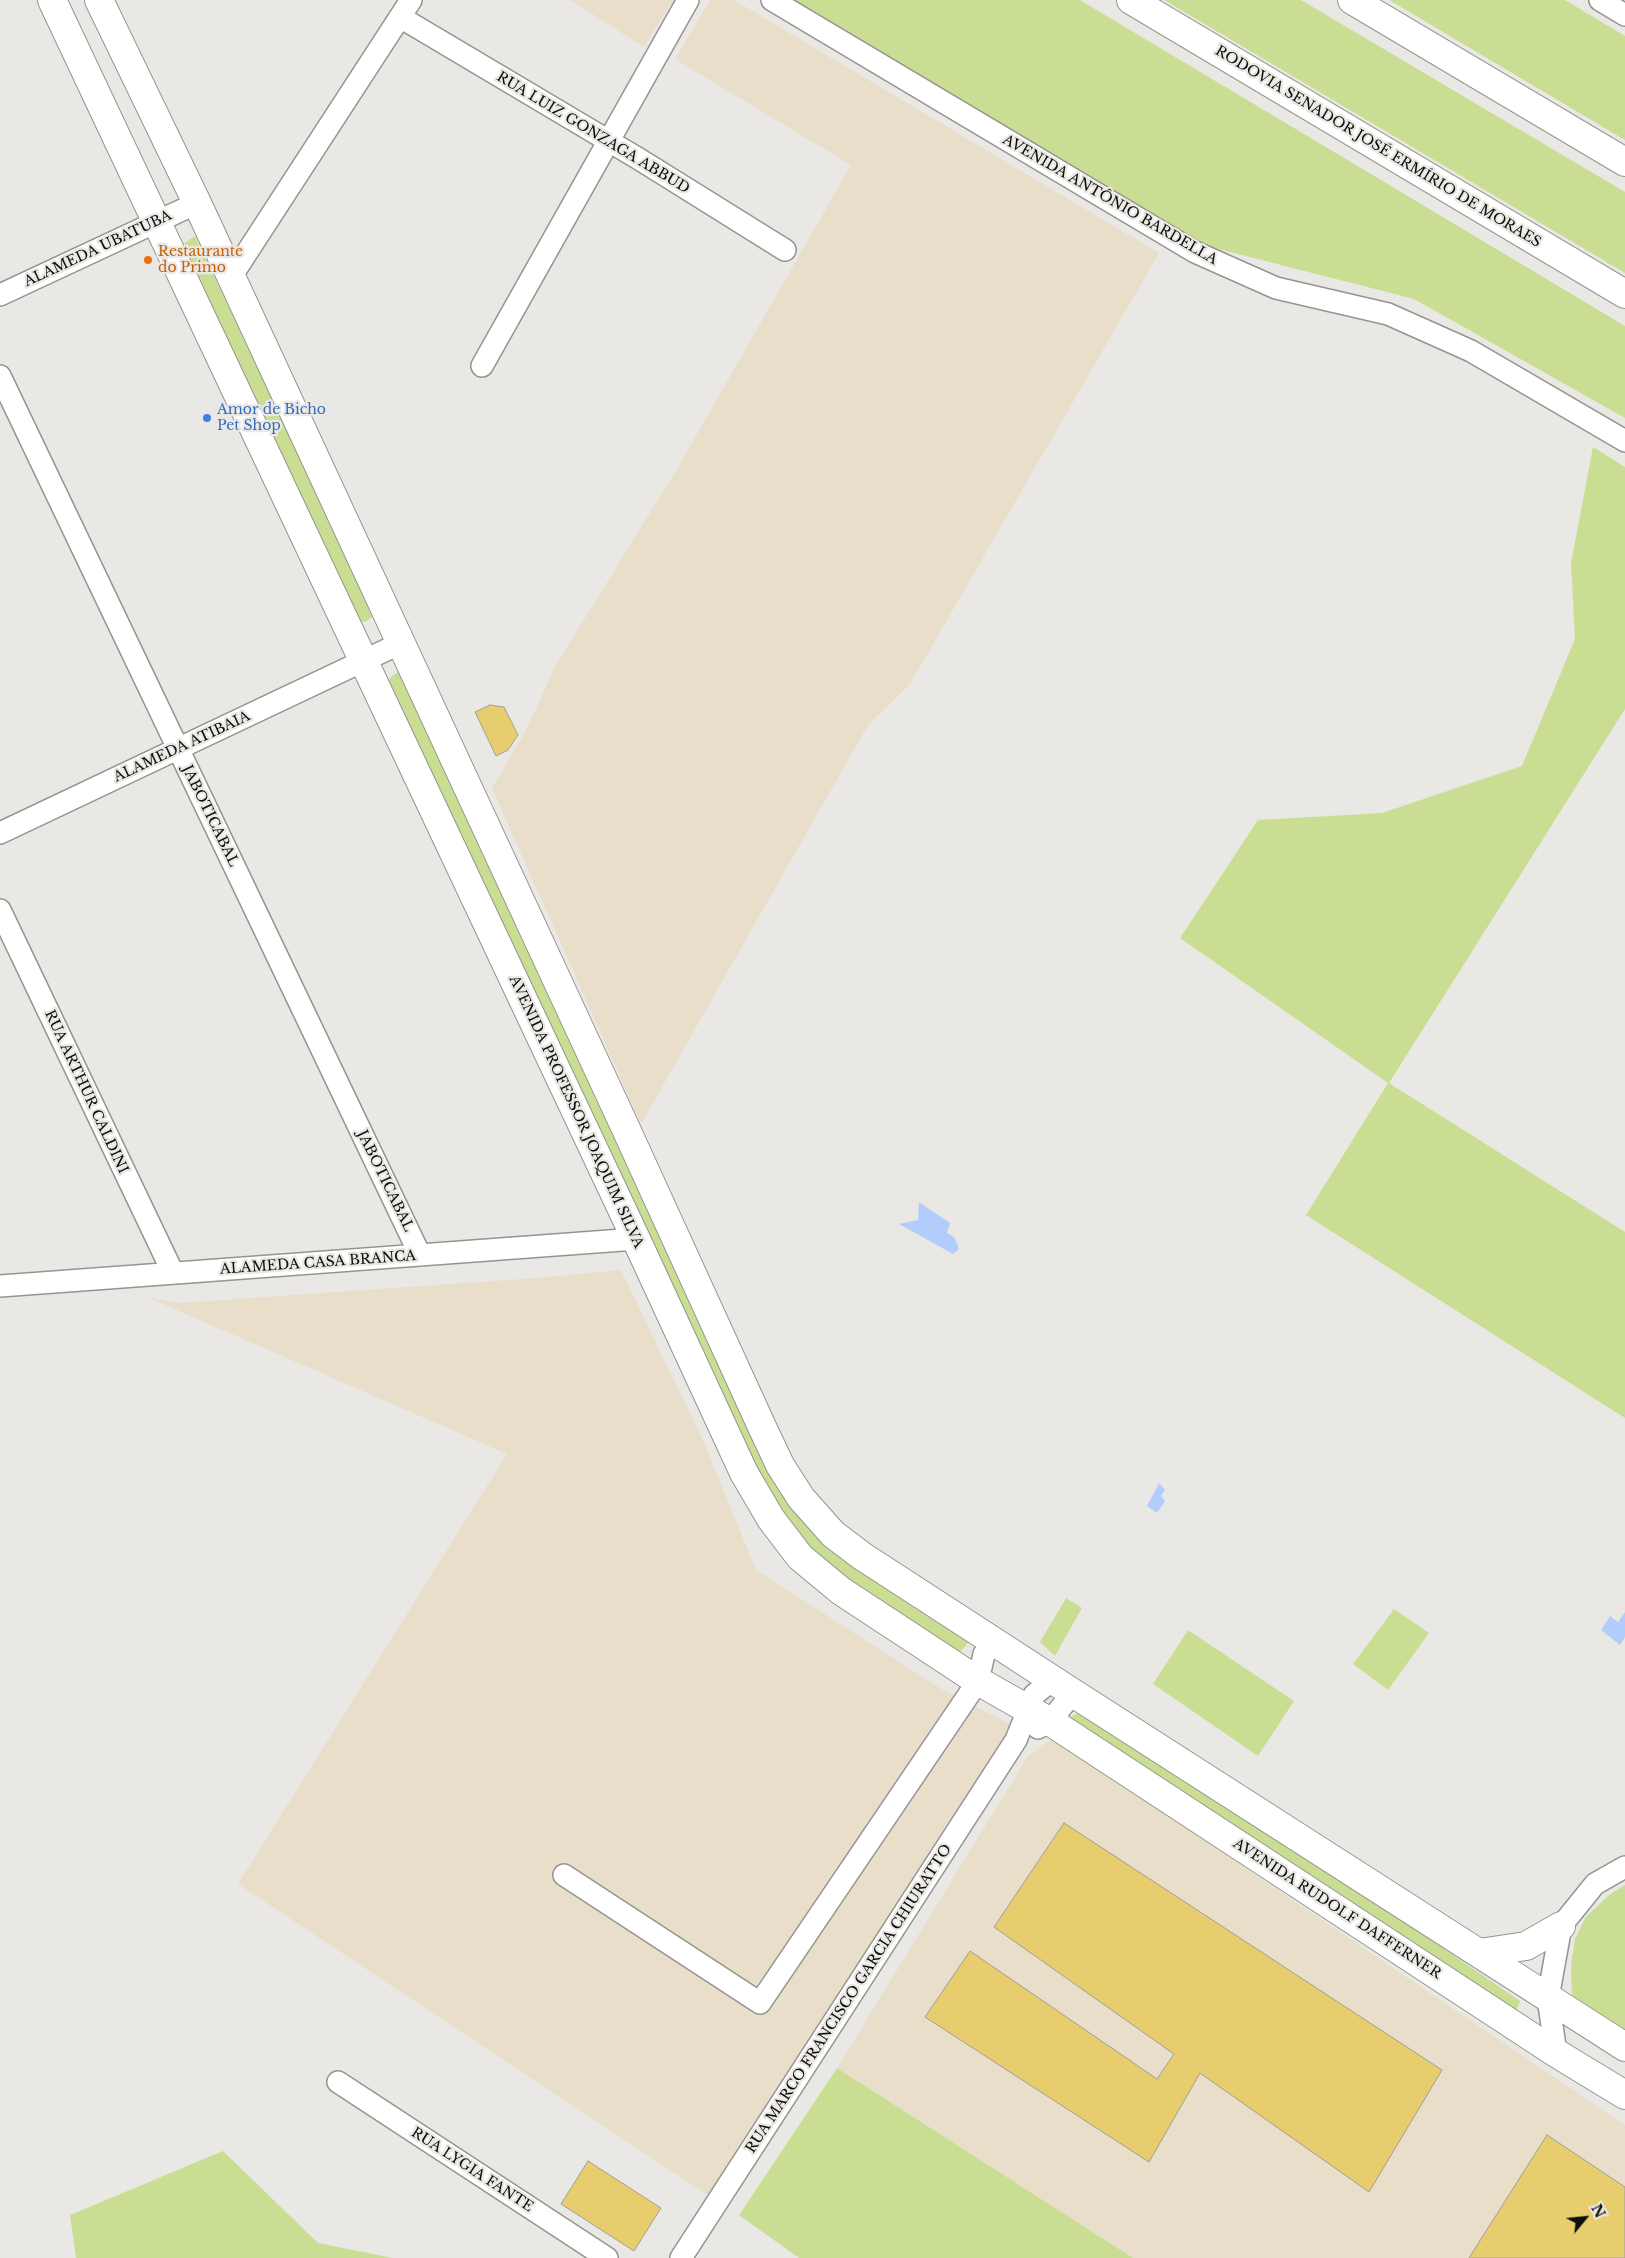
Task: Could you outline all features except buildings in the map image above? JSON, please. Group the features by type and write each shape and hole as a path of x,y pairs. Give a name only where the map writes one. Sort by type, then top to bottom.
{"main road":[{"name":"AVENIDA PROFESSOR JOAQUIM SILVA","path":"52,0 636,1239 744,1473 771,1519 800,1557"},
{"path":"99,0 197,203 780,1464 801,1498 833,1534 862,1556 1062,1687 1625,2047"},
{"name":"RODOVIA SENADOR JOSÉ ERMÍRIO DE MORAES","path":"1132,0 1625,294"},
{"path":"1352,0 1625,162"},
{"name":"AVENIDA RUDOLF DAFFERNER","path":"800,1557 841,1591 978,1681 1039,1715 1556,2053 1625,2095"},
{"path":"1479,1953 1526,1946 1561,1926"}],"street":[{"path":"482,366 688,0"},
{"name":"AVENIDA ANTÔNIO BARDELLA","path":"772,0 1195,252 1276,288 1388,314 1471,351 1625,440"},
{"path":"1600,0 1625,15"},
{"path":"231,277 406,9"},
{"name":"RUA LUIZ GONZAGA ABBUD","path":"406,9 609,141 785,250"},
{"name":"ALAMEDA UBATUBA","path":"0,294 197,203"},
{"name":"JABOTICABAL","path":"0,376 420,1255"},
{"path":"364,661 401,643"},
{"name":"ALAMEDA ATIBAIA","path":"0,833 364,661"},
{"name":"RUA ARTHUR CALDINI","path":"0,910 173,1274"},
{"name":"ALAMEDA CASA BRANCA","path":"0,1286 636,1239"},
{"path":"564,1875 760,2003 978,1681 984,1654 989,1649 1000,1646"},
{"path":"1039,1715 1062,1687"},
{"path":"1039,1715 1034,1695 1062,1687"},
{"name":"RUA MARCO FRANCISCO GARCIA CHIURATTO","path":"681,2258 1016,1740 1039,1715"},
{"path":"1556,2053 1548,1998 1561,1926 1595,1884 1625,1867"},
{"name":"RUA LYGIA FANTE","path":"338,2082 607,2258"}],"shaded area":[{"path":"570,0 673,0 644,47"},
{"path":"710,0 734,0 1159,253 910,684 868,725 641,1124 492,788 526,730 556,665 677,469 851,165 675,59"},
{"path":"621,1270 706,1447 756,1570 943,1690 1010,1724 1011,1734 709,2196 238,1884 507,1454 147,1297 179,1303 537,1278"},
{"path":"1053,1738 1625,2125 1625,2258 1133,2258 837,2068 1028,1756"}],"green space":[{"path":"795,0 1080,0 1625,326 1625,418 1414,299 1203,245"},
{"path":"1164,0 1301,0 1625,192 1625,273"},
{"path":"1389,0 1565,0 1625,36 1625,140"},
{"path":"195,236 371,608 372,617 367,621 358,623 183,244"},
{"path":"1593,447 1625,467 1625,709 1389,1083 1625,1232 1625,1418 1306,1215 1388,1083 1180,938 1258,820 1382,813 1522,766 1575,639 1571,563"},
{"path":"398,672 408,680 838,1551 969,1642 958,1654 869,1593 826,1568 789,1528 762,1484 387,684 391,677"},
{"path":"1066,1598 1082,1608 1055,1656 1040,1642"},
{"path":"1394,1609 1429,1633 1388,1690 1353,1664"},
{"path":"1188,1630 1294,1701 1258,1756 1153,1684"},
{"path":"1082,1711 1361,1892 1520,2001 1516,2011 1062,1721"},
{"path":"1625,1885 1625,2036 1572,2002 1571,1965 1575,1939 1585,1918 1609,1895"},
{"path":"837,2068 1133,2258 799,2258 739,2215"},
{"path":"223,2151 318,2243 393,2258 76,2258 70,2215"}],"water":[{"path":"919,1202 950,1223 947,1233 954,1237 959,1249 953,1254 899,1224 918,1220"},
{"path":"1159,1483 1165,1490 1161,1496 1165,1501 1157,1513 1147,1506"},
{"path":"1625,1612 1625,1637 1620,1645 1601,1630 1610,1616 1618,1622"}],"place":[{"name":"Restaurante do Primo","path":"148,260"},
{"name":"Amor de Bicho Pet Shop","path":"207,418"}]}
